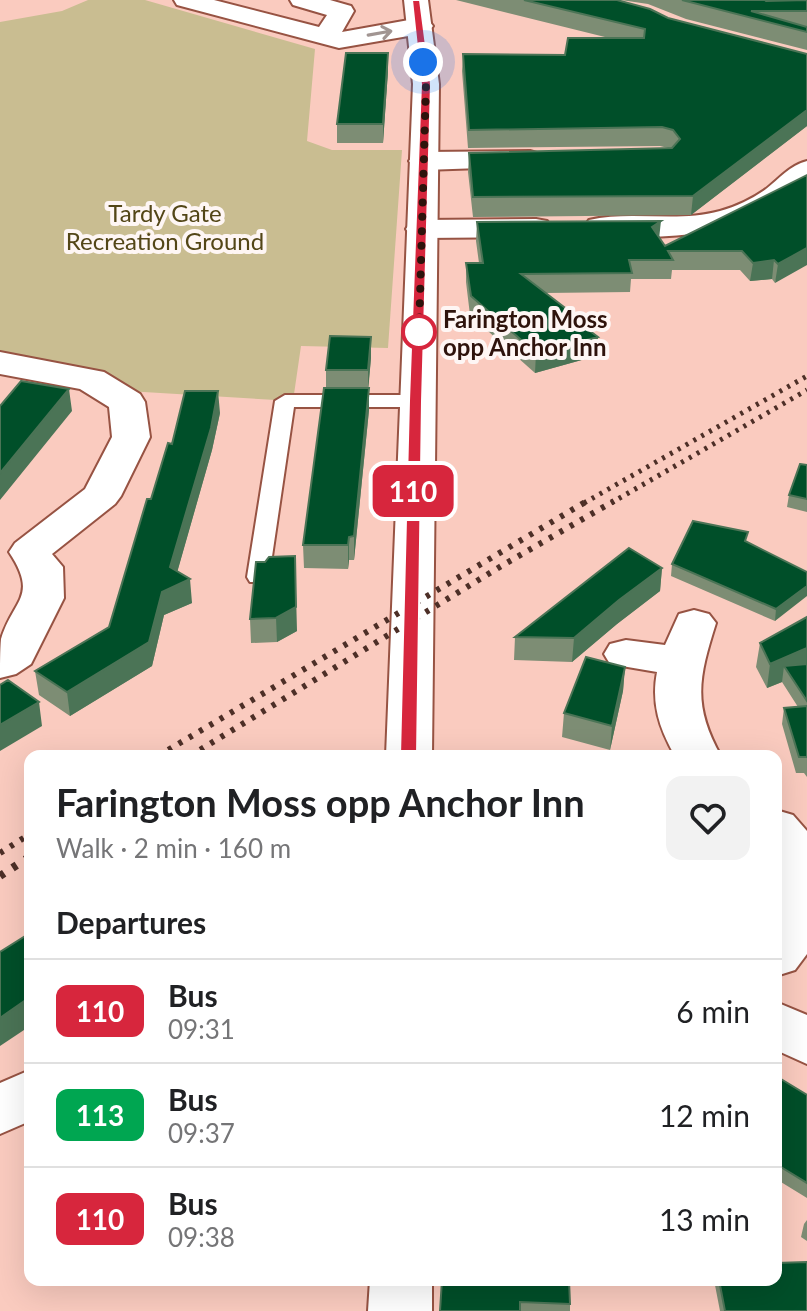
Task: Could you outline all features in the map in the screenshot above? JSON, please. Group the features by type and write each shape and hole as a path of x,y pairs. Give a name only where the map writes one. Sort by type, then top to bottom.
{"street":[{"path":"186,0 326,37 342,11 302,0"},
{"path":"339,40 418,10 426,84 415,401 409,750"},
{"path":"424,161 566,159"},
{"path":"422,229 697,227 733,218 765,203 807,170"},
{"path":"0,363 91,380 127,402 131,437 101,496 15,550 42,567 43,598 15,654 0,664"},
{"path":"626,654 688,642 676,709 684,734 694,750"},
{"path":"782,834 799,854 807,879 798,928 782,948"},
{"path":"782,1027 807,1042"},
{"path":"0,1111 24,1097"},
{"path":"400,1311 401,1286"}],"lane":[{"path":"258,577 285,401 415,401"}],"green space":[{"name":"Tardy Gate Recreation Ground","path":"88,0 145,0 315,49 307,141 332,150 402,150 388,348 301,346 293,401 127,391 0,359 0,22 62,11"}],"building":[{"path":"524,0 617,0 650,9 668,18 807,54 807,110 693,196 473,197 469,153 672,148 680,139 673,130 662,127 469,130 463,54 565,55 568,38 644,38 645,29"},
{"path":"682,0 807,0 807,11 751,11 807,27 807,32"},
{"path":"346,53 388,53 383,124 337,124"},
{"path":"807,175 807,248 778,264 774,260 753,263 742,251 668,251 673,260 629,260 632,273 521,274 590,327 586,328 598,337 536,353 471,296 466,263 483,263 477,222 661,221 652,227 665,246"},
{"path":"330,336 371,337 368,370 326,370"},
{"path":"21,381 69,389 0,473 0,406"},
{"path":"324,388 369,388 354,536 349,537 348,545 303,545"},
{"path":"185,391 218,391 211,428 170,567 190,579 162,592 149,642 67,692 35,671 109,627 147,499 151,499 168,443 172,444"},
{"path":"800,464 807,465 807,499 789,495"},
{"path":"693,521 748,532 745,541 807,572 807,586 776,609 672,564"},
{"path":"629,548 662,568 574,638 515,637"},
{"path":"295,556 296,607 276,618 250,619 256,562 265,562 269,557"},
{"path":"807,617 807,648 770,664 760,643"},
{"path":"586,657 625,667 612,726 564,713"},
{"path":"807,664 807,701 784,666"},
{"path":"8,680 39,702 0,725 0,685"},
{"path":"807,706 807,757 799,757 784,708"},
{"path":"24,937 24,1001 0,1018 0,952"},
{"path":"782,1080 807,1095 807,1183 782,1168"},
{"path":"807,1262 807,1311 725,1311 720,1286 782,1286 782,1263"},
{"path":"442,1286 569,1286 570,1304 520,1302 520,1311 440,1311"}],"railway":[{"path":"584,503 807,376"},
{"path":"611,503 807,390"},
{"path":"168,750 587,501"},
{"path":"200,750 614,501"},
{"path":"0,853 24,838"},
{"path":"0,876 24,860"}],"bus line":[{"name":"110","path":"409,750 415,401 426,84 416,0"}],"place":[{"name":"Farington Moss opp Anchor Inn","path":"419,332"}],"route":[{"path":"419,332 426,84 423,62"}]}
